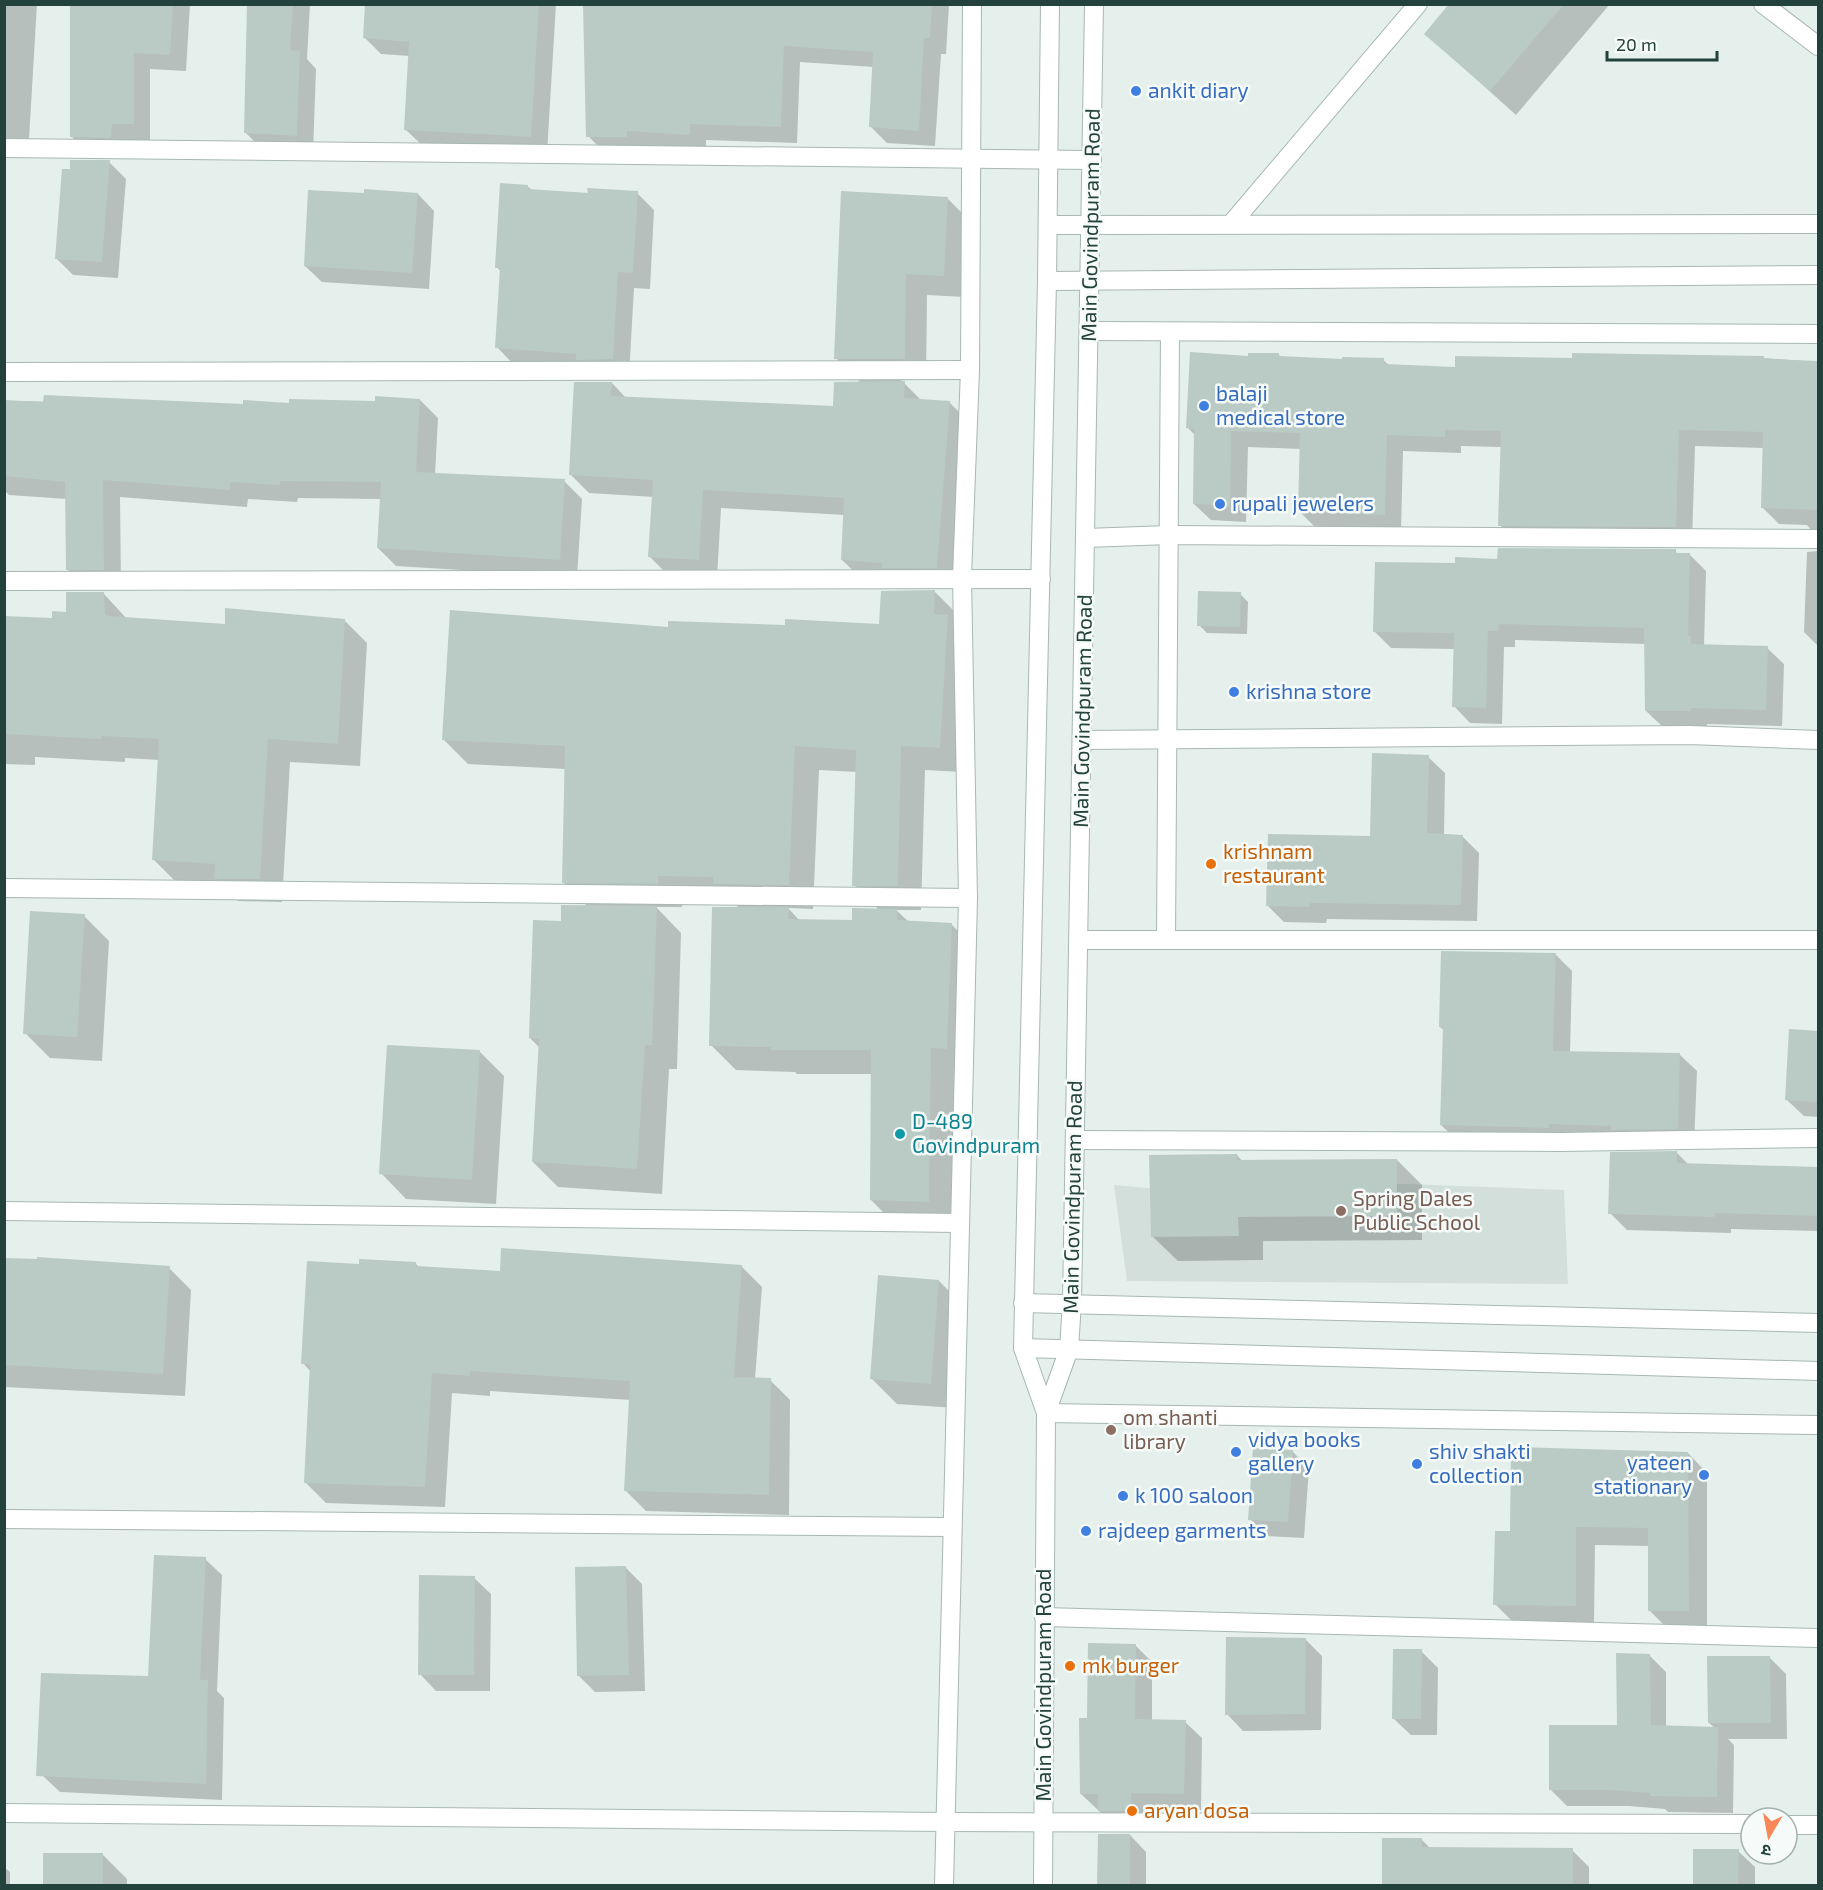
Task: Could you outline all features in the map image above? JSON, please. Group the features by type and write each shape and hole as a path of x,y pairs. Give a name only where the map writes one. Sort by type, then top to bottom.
{"street":[{"path":"945,1886 951,1527 968,898 962,577 970,370 969,157 972,4"},
{"name":"Main Govindpuram Road","path":"1046,1413 1023,1348 1023,1302 1041,579 1050,4"},
{"name":"Main Govindpuram Road","path":"1042,1886 1046,1413 1069,1349 1072,1302 1094,4"},
{"path":"1231,224 1418,4"},
{"path":"1763,4 1818,46"},
{"path":"4,148 1092,160"},
{"path":"1048,225 1818,224"},
{"path":"1047,282 1818,275"},
{"path":"1090,331 1818,334"},
{"path":"1166,940 1170,332"},
{"path":"4,372 970,370"},
{"path":"1086,538 1169,535 1818,539"},
{"path":"4,581 962,577 1041,579"},
{"path":"1082,740 1690,735 1818,740"},
{"path":"4,888 968,898"},
{"path":"1079,940 1818,940"},
{"path":"1075,1140 1562,1142 1818,1138"},
{"path":"4,1211 959,1224"},
{"path":"1023,1302 1818,1323"},
{"path":"1023,1348 1818,1371"},
{"path":"1046,1413 1818,1425"},
{"path":"4,1519 951,1527"},
{"path":"1044,1617 1818,1638"},
{"path":"4,1813 947,1822 1739,1824"},
{"path":"1799,1825 1818,1825"}],"shaded area":[{"name":"Spring Dales Public School","path":"1275,1179 1564,1190 1568,1284 1127,1281 1114,1185 1179,1191"}],"building":[{"path":"70,4 173,4 170,55 134,53 134,124 112,124 111,138 70,137"},
{"path":"247,4 293,4 290,50 300,51 297,136 244,133"},
{"path":"365,4 539,4 531,137 404,130 409,42 363,38"},
{"path":"583,4 932,4 930,38 924,38 919,131 869,127 873,52 784,46 781,127 690,124 690,135 627,131 627,137 586,137"},
{"path":"1449,4 1564,4 1490,91 1424,34"},
{"path":"70,160 110,160 102,262 55,259 62,169 70,169"},
{"path":"500,183 528,185 528,189 588,193 587,188 638,191 633,273 618,272 613,359 576,360 576,354 495,348 500,268 495,268"},
{"path":"364,189 418,193 412,273 304,266 308,190 364,193"},
{"path":"841,191 948,197 944,276 906,274 905,359 834,359"},
{"path":"1190,352 1248,356 1248,353 1279,353 1279,356 1342,359 1342,357 1384,358 1384,364 1455,367 1455,356 1572,358 1572,353 1764,356 1764,359 1818,361 1818,510 1761,508 1763,432 1679,430 1676,527 1498,526 1501,431 1445,430 1445,437 1387,435 1385,515 1298,512 1300,433 1231,431 1230,506 1193,504 1194,429 1186,428"},
{"path":"905,381 904,398 950,401 937,568 882,568 882,563 841,560 844,498 703,490 699,560 648,557 653,480 569,475 574,382 612,382 611,396 833,406 834,382"},
{"path":"44,395 243,404 243,400 289,403 289,399 375,401 375,396 420,399 416,472 565,479 560,560 377,548 381,482 280,481 280,485 230,482 230,490 103,480 104,570 66,570 65,482 4,476 4,400 43,402"},
{"path":"1498,548 1676,549 1676,553 1690,553 1688,636 1691,636 1691,644 1768,646 1766,710 1691,708 1691,711 1645,711 1644,628 1499,624 1498,631 1488,631 1486,708 1452,707 1454,633 1373,632 1375,562 1455,563 1455,557 1497,559"},
{"path":"935,590 934,614 948,615 940,748 901,746 898,886 852,886 856,750 795,746 789,885 713,884 713,877 658,876 658,884 562,883 565,746 442,740 450,610 668,627 668,621 785,625 785,619 879,624 881,591"},
{"path":"1198,591 1241,592 1240,627 1197,626"},
{"path":"66,592 104,592 105,614 109,616 225,624 225,608 345,619 338,744 268,739 260,879 214,879 215,864 152,860 159,739 102,736 102,739 4,734 4,616 52,618 52,611 66,612"},
{"path":"1372,753 1429,755 1427,833 1463,835 1461,905 1310,903 1310,907 1266,906 1268,834 1370,836"},
{"path":"561,905 657,906 652,1045 645,1045 637,1169 532,1162 539,1039 529,1038 533,920 561,921"},
{"path":"712,907 789,907 788,919 852,920 852,908 897,909 897,920 952,923 947,1049 931,1048 929,1202 870,1200 871,1050 771,1050 771,1047 709,1046"},
{"path":"30,911 85,914 77,1037 23,1034"},
{"path":"1441,951 1556,953 1553,1051 1680,1053 1678,1129 1611,1130 1611,1126 1549,1124 1549,1128 1440,1125 1443,1027 1439,1027"},
{"path":"1789,1029 1818,1031 1818,1102 1785,1100"},
{"path":"387,1045 480,1050 472,1180 379,1174"},
{"path":"1677,1151 1677,1163 1818,1167 1818,1216 1715,1213 1714,1217 1608,1214 1610,1152"},
{"path":"1237,1154 1237,1160 1397,1159 1397,1216 1238,1217 1239,1236 1151,1237 1149,1155"},
{"path":"501,1248 742,1265 734,1377 771,1378 769,1495 624,1491 630,1381 470,1371 470,1376 432,1373 425,1487 304,1483 310,1364 301,1364 307,1261 359,1264 359,1259 416,1262 416,1266 500,1271"},
{"path":"37,1257 170,1266 163,1374 4,1365 4,1258 37,1259"},
{"path":"878,1275 939,1280 931,1384 870,1379"},
{"path":"1511,1447 1688,1452 1689,1611 1648,1611 1648,1528 1576,1527 1576,1606 1493,1605 1495,1531 1510,1531"},
{"path":"1253,1448 1293,1450 1288,1522 1248,1520"},
{"path":"154,1555 206,1557 200,1680 208,1680 206,1784 36,1776 41,1673 148,1676"},
{"path":"626,1566 629,1675 577,1676 575,1567"},
{"path":"419,1575 475,1576 474,1675 418,1675"},
{"path":"1226,1637 1306,1638 1305,1714 1225,1715"},
{"path":"1088,1643 1136,1644 1135,1719 1186,1720 1184,1794 1131,1793 1131,1811 1098,1811 1098,1794 1080,1794 1079,1718 1087,1718"},
{"path":"1393,1649 1422,1649 1421,1719 1392,1719"},
{"path":"1616,1653 1650,1654 1651,1725 1718,1727 1717,1797 1650,1796 1650,1793 1611,1790 1549,1790 1549,1725 1617,1725"},
{"path":"1707,1656 1770,1656 1771,1723 1708,1723"},
{"path":"1098,1834 1130,1834 1130,1886 1097,1886"},
{"path":"1382,1838 1422,1838 1422,1847 1573,1848 1573,1886 1382,1886"},
{"path":"1693,1849 1739,1849 1738,1886 1693,1886"},
{"path":"43,1853 103,1853 103,1886 43,1886"}],"place":[{"name":"ankit diary","path":"1136,91"},
{"name":"balaji medical store","path":"1204,406"},
{"name":"rupali jewelers","path":"1220,504"},
{"name":"krishna store","path":"1234,692"},
{"name":"krishnam restaurant","path":"1211,864"},
{"name":"D-489 Govindpuram","path":"900,1134"},
{"name":"Spring Dales Public School","path":"1341,1211"},
{"name":"om shanti library","path":"1111,1430"},
{"name":"vidya books gallery","path":"1236,1452"},
{"name":"shiv shakti collection","path":"1417,1464"},
{"name":"yateen stationary","path":"1704,1475"},
{"name":"k 100 saloon","path":"1123,1496"},
{"name":"rajdeep garments","path":"1086,1531"},
{"name":"mk burger","path":"1070,1666"},
{"name":"aryan dosa","path":"1132,1811"}]}
